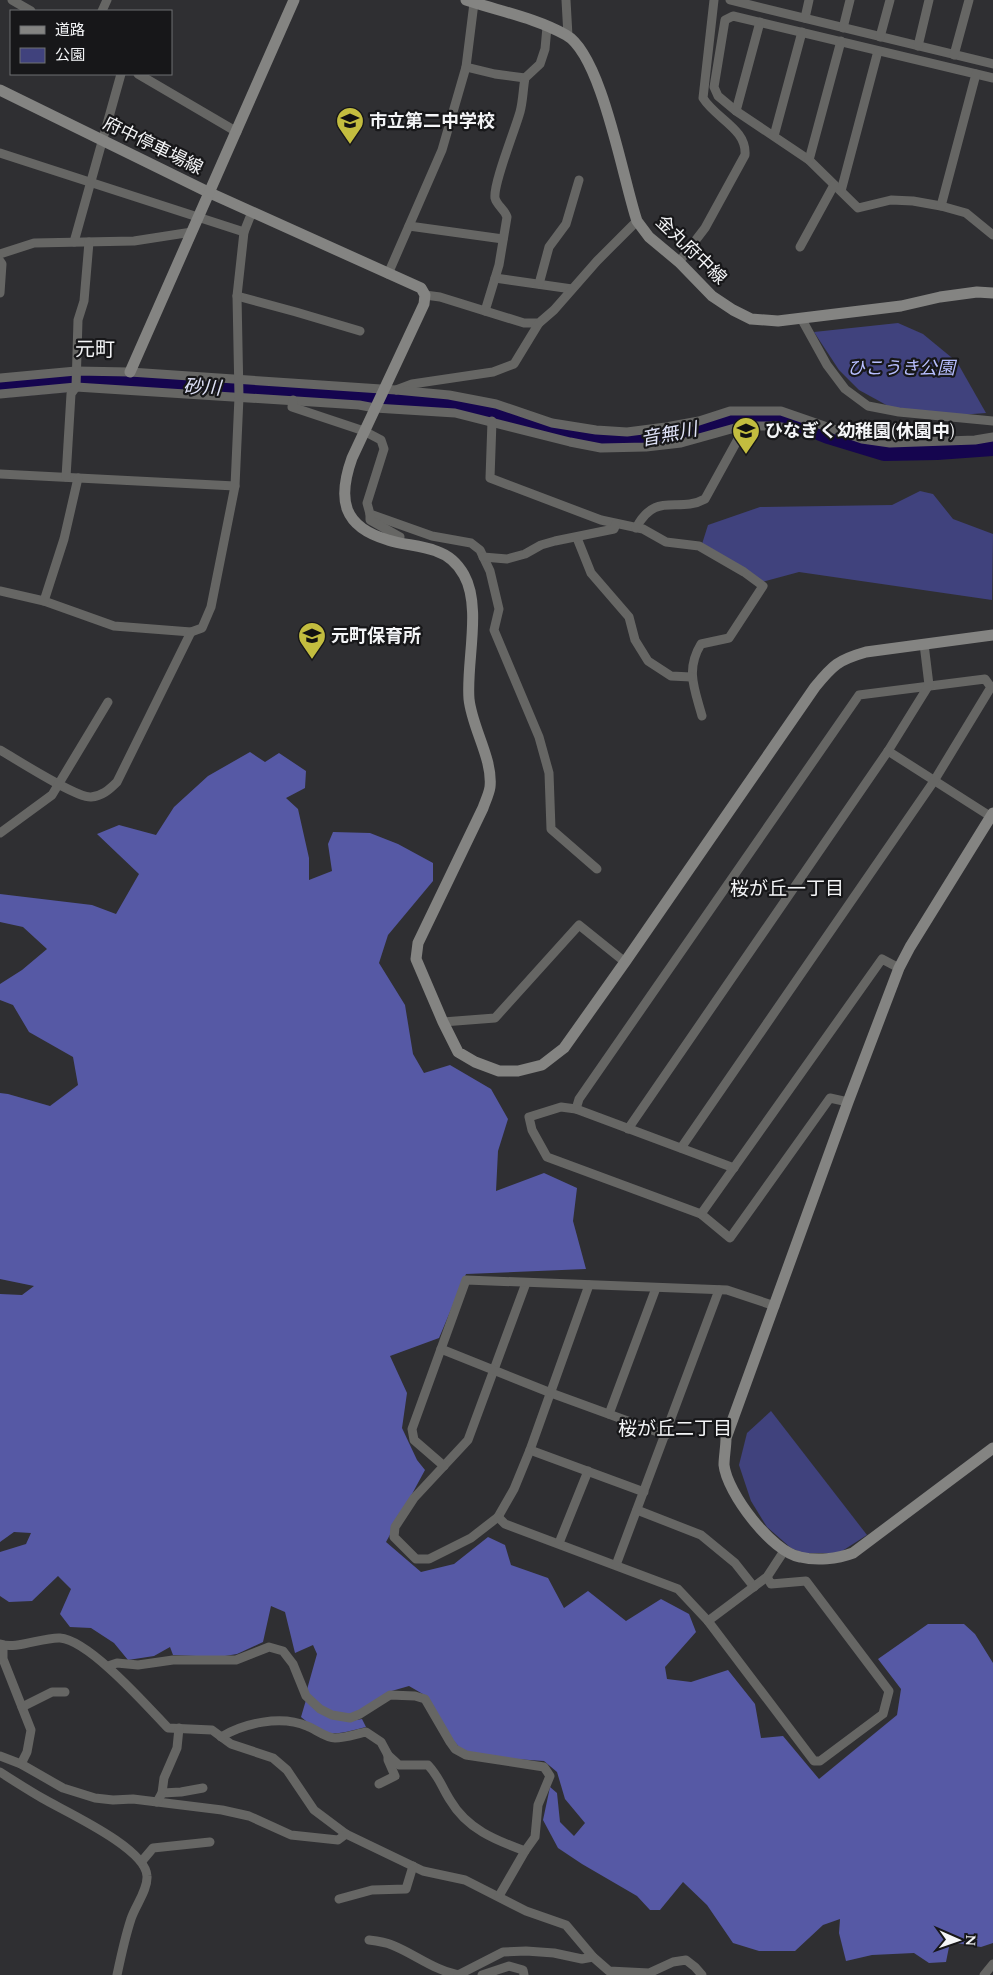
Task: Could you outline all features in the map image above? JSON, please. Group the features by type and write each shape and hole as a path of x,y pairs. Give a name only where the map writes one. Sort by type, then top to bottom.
{"street":[{"path":"12,0 22,3"},
{"name":"府中停車場線","path":"0,90 210,193 294,0"},
{"path":"566,0 568,36"},
{"path":"679,262 705,228 746,155 746,145 741,136 708,107 703,98 714,0"},
{"path":"730,0 764,4 843,28 993,63"},
{"path":"805,18 809,0"},
{"path":"843,28 850,0"},
{"path":"880,36 890,0"},
{"path":"918,46 929,0"},
{"path":"954,55 969,0"},
{"path":"388,274 442,150 466,67 470,1"},
{"name":"金丸府中線","path":"470,1 568,36 586,57 600,88 637,221 649,237 679,262 712,296 733,310 751,319 778,321 901,306 940,297 977,292 993,293"},
{"path":"993,78 733,16 725,20 714,87 718,96 736,111 810,160 858,208 891,200 913,201 941,206 966,213 993,235"},
{"path":"736,111 760,22"},
{"path":"485,311 495,278 507,217 505,210 497,203 495,196 498,182 521,110 525,78 540,64 545,50 547,27"},
{"path":"774,136 802,32"},
{"path":"810,160 841,42"},
{"path":"800,247 838,188 878,50"},
{"path":"466,67 495,74 525,78"},
{"path":"706,71 716,72"},
{"path":"941,206 976,74"},
{"path":"74,242 92,183 120,75"},
{"path":"140,75 237,132"},
{"path":"0,153 244,232"},
{"path":"539,284 549,246 566,224 579,180"},
{"path":"130,372 210,193 421,288 425,295 424,304 364,431 346,474 345,504 352,520 367,533 399,543 436,551 453,560 464,575 471,591 469,698 472,719 489,769 490,787 483,808 418,943 416,959 458,1052 475,1062 499,1071 518,1072 542,1065 564,1048 626,962 815,687 831,667 849,657 866,652 993,635"},
{"path":"0,591 44,601 114,626 191,632 202,628 211,607 235,486 239,397 237,296 244,232 252,212"},
{"path":"396,390 412,384 493,372 514,364 539,323 554,310 637,221"},
{"path":"408,226 504,239"},
{"path":"0,254 34,243 134,242 192,232"},
{"path":"66,478 71,394 76,387 78,320 84,302 89,242"},
{"path":"0,261 2,264 0,293"},
{"path":"495,278 572,289"},
{"path":"425,295 440,297 524,323 539,323"},
{"path":"237,296 360,332"},
{"path":"801,318 827,365 844,389 868,406 900,412 993,421"},
{"path":"0,378 76,371 130,372 396,390 449,395 496,404 552,423 596,430 627,432 699,421 730,411 781,411 862,439 890,443 975,440 993,437"},
{"path":"0,394 76,387 293,400 455,413 552,438 601,448 646,448 681,443 742,426 786,428"},
{"path":"293,400 292,407 364,431 382,440 384,449 367,503 370,520 400,537 399,543"},
{"path":"492,421 490,478 601,520 643,529 666,542 699,546 744,572 763,586 729,638 701,644 696,651 691,677 702,716"},
{"path":"636,528 643,514 651,509 663,505 697,503 705,499 743,430 742,426"},
{"path":"0,474 235,486"},
{"path":"44,601 64,539 78,478"},
{"path":"370,514 432,536 471,543 480,550 490,571 499,609 494,630 539,737 549,773 551,829 597,869"},
{"path":"483,557 507,559 525,554 541,545 614,529 616,524"},
{"path":"577,538 591,573 629,617 635,640 648,662 671,676 691,677"},
{"path":"0,750 60,785 88,797 105,793 117,782 191,632"},
{"path":"628,1129 888,751 929,685 924,644"},
{"path":"576,1109 585,1091 859,695 985,679 991,687 934,781 681,1148"},
{"path":"0,833 52,795 60,785 108,702"},
{"path":"888,751 992,816 910,947 899,968 848,1102 726,1438 724,1466 735,1496 773,1542 799,1558 839,1558 853,1553 993,1448"},
{"path":"443,1022 495,1018 579,925 626,962"},
{"path":"701,1214 882,959 899,968"},
{"path":"734,1168 576,1109 561,1107 529,1117 532,1130 547,1157 701,1214 730,1238 830,1098 848,1102"},
{"path":"444,1466 414,1440 412,1430 466,1280 727,1290 775,1306"},
{"path":"526,1283 468,1440 414,1498 395,1527 394,1537 416,1559 429,1559 472,1538 498,1517 514,1490 530,1450 590,1285"},
{"path":"609,1414 656,1288"},
{"path":"616,1565 719,1290"},
{"path":"441,1349 551,1393 666,1435"},
{"path":"530,1450 644,1492"},
{"path":"559,1543 588,1471"},
{"path":"637,1510 701,1534 735,1563 754,1587"},
{"path":"498,1517 505,1524 678,1589 708,1621 814,1760 820,1761 883,1714 889,1691 806,1581 771,1584 767,1577"},
{"path":"708,1621 767,1577 784,1550"},
{"path":"21,1764 27,1752 30,1730 3,1659 2,1645 49,1638 64,1638 74,1642 108,1666 168,1728 212,1730 231,1744 273,1758 287,1770 314,1810 346,1834 423,1871 465,1880 526,1911 566,1925 593,1957 610,1971 649,1973 673,1962 686,1960 696,1967 702,1975"},
{"path":"108,1666 117,1664 138,1665 173,1660 236,1660 269,1647 283,1651 293,1664 306,1696 332,1715 350,1718 360,1714 390,1695 415,1696 425,1699 455,1749 466,1756 544,1767 550,1776 538,1805 535,1837 499,1896"},
{"path":"22,1706 52,1692 64,1692"},
{"path":"221,1737 232,1730 261,1722 306,1725 334,1739 366,1732 382,1742 395,1776 379,1784"},
{"path":"157,1802 162,1793 164,1778 177,1748 179,1728"},
{"path":"388,1755 399,1765 428,1765 438,1775 450,1801 473,1826 491,1838 525,1851"},
{"path":"0,1756 21,1764 64,1788 95,1798 157,1802 222,1810 248,1816 290,1835 338,1840 346,1834"},
{"path":"0,1772 41,1798 96,1828 126,1847 142,1861 148,1876 132,1918 117,1975"},
{"path":"162,1793 203,1788"},
{"path":"142,1861 153,1848 210,1842"},
{"path":"339,1899 372,1890 406,1889 413,1866"},
{"path":"369,1940 391,1944 424,1962 452,1974 460,1975 503,1952 554,1953 582,1959 593,1957"},
{"path":"984,1975 993,1964"},
{"path":"482,1975 509,1966 523,1970 524,1975"}],"green space":[{"name":"ひこうき公園","path":"898,323 923,334 957,362 986,413 959,415 890,407 859,390 839,370 814,332"},
{"path":"920,491 933,494 953,519 993,534 992,600 799,572 762,582 702,544 708,525 760,507 892,505"},
{"path":"771,1411 867,1535 839,1553 803,1553 791,1548 767,1527 751,1501 739,1465 747,1433"}],"shaded area":[{"path":"250,752 265,762 279,753 306,771 305,788 286,798 298,809 309,858 309,880 332,871 328,844 333,832 370,833 398,844 433,863 433,881 388,935 379,963 405,1005 413,1054 424,1073 450,1065 491,1089 508,1119 498,1151 496,1191 544,1173 577,1188 573,1221 586,1269 466,1274 439,1338 390,1356 407,1393 402,1428 417,1460 425,1470 386,1542 421,1572 454,1564 488,1537 505,1545 511,1565 548,1578 564,1608 588,1591 626,1621 661,1599 689,1614 696,1632 665,1667 667,1679 691,1682 728,1670 755,1704 761,1738 783,1736 819,1779 897,1715 901,1689 878,1659 928,1624 964,1624 975,1634 993,1663 993,1943 981,1947 950,1942 946,1962 929,1963 914,1953 872,1955 846,1961 839,1933 840,1919 823,1925 795,1951 759,1951 733,1943 707,1905 683,1882 660,1910 650,1910 637,1896 558,1848 543,1820 550,1787 557,1793 560,1822 574,1836 585,1823 565,1799 557,1772 544,1761 475,1756 462,1750 450,1737 428,1697 409,1686 388,1692 359,1711 345,1716 324,1708 306,1693 317,1654 313,1645 295,1653 285,1612 271,1606 263,1642 237,1654 219,1657 173,1655 170,1647 154,1656 128,1660 114,1643 91,1628 70,1627 60,1614 71,1589 58,1576 32,1601 9,1602 0,1596 0,1552 26,1544 31,1533 14,1532 0,1542 0,1294 22,1295 34,1286 0,1279 0,1093 50,1106 78,1085 73,1057 29,1032 13,1005 0,1000 0,984 22,970 47,949 23,927 0,922 0,894 92,905 116,914 139,874 97,834 119,825 156,835 174,807 208,776"},
{"path":"306,1700 351,1721 362,1719 366,1727 338,1733 325,1732 318,1729 301,1717"}],"waterway":[{"name":"音無川","path":"0,389 87,381 233,388 404,400 457,408 598,441 638,442 685,436 718,423 750,419 798,423 828,435 884,452 993,447"}],"place":[{"name":"市立第二中学校","path":"350,145"},
{"name":"ひなぎく幼稚園(休園中)","path":"746,455"},
{"name":"元町保育所","path":"312,660"}],"district":[{"name":"元町","path":"95,350"},
{"name":"桜が丘一丁目","path":"787,889"},
{"name":"桜が丘二丁目","path":"675,1429"}],"water label":[{"name":"砂川","path":"202,388"}]}
